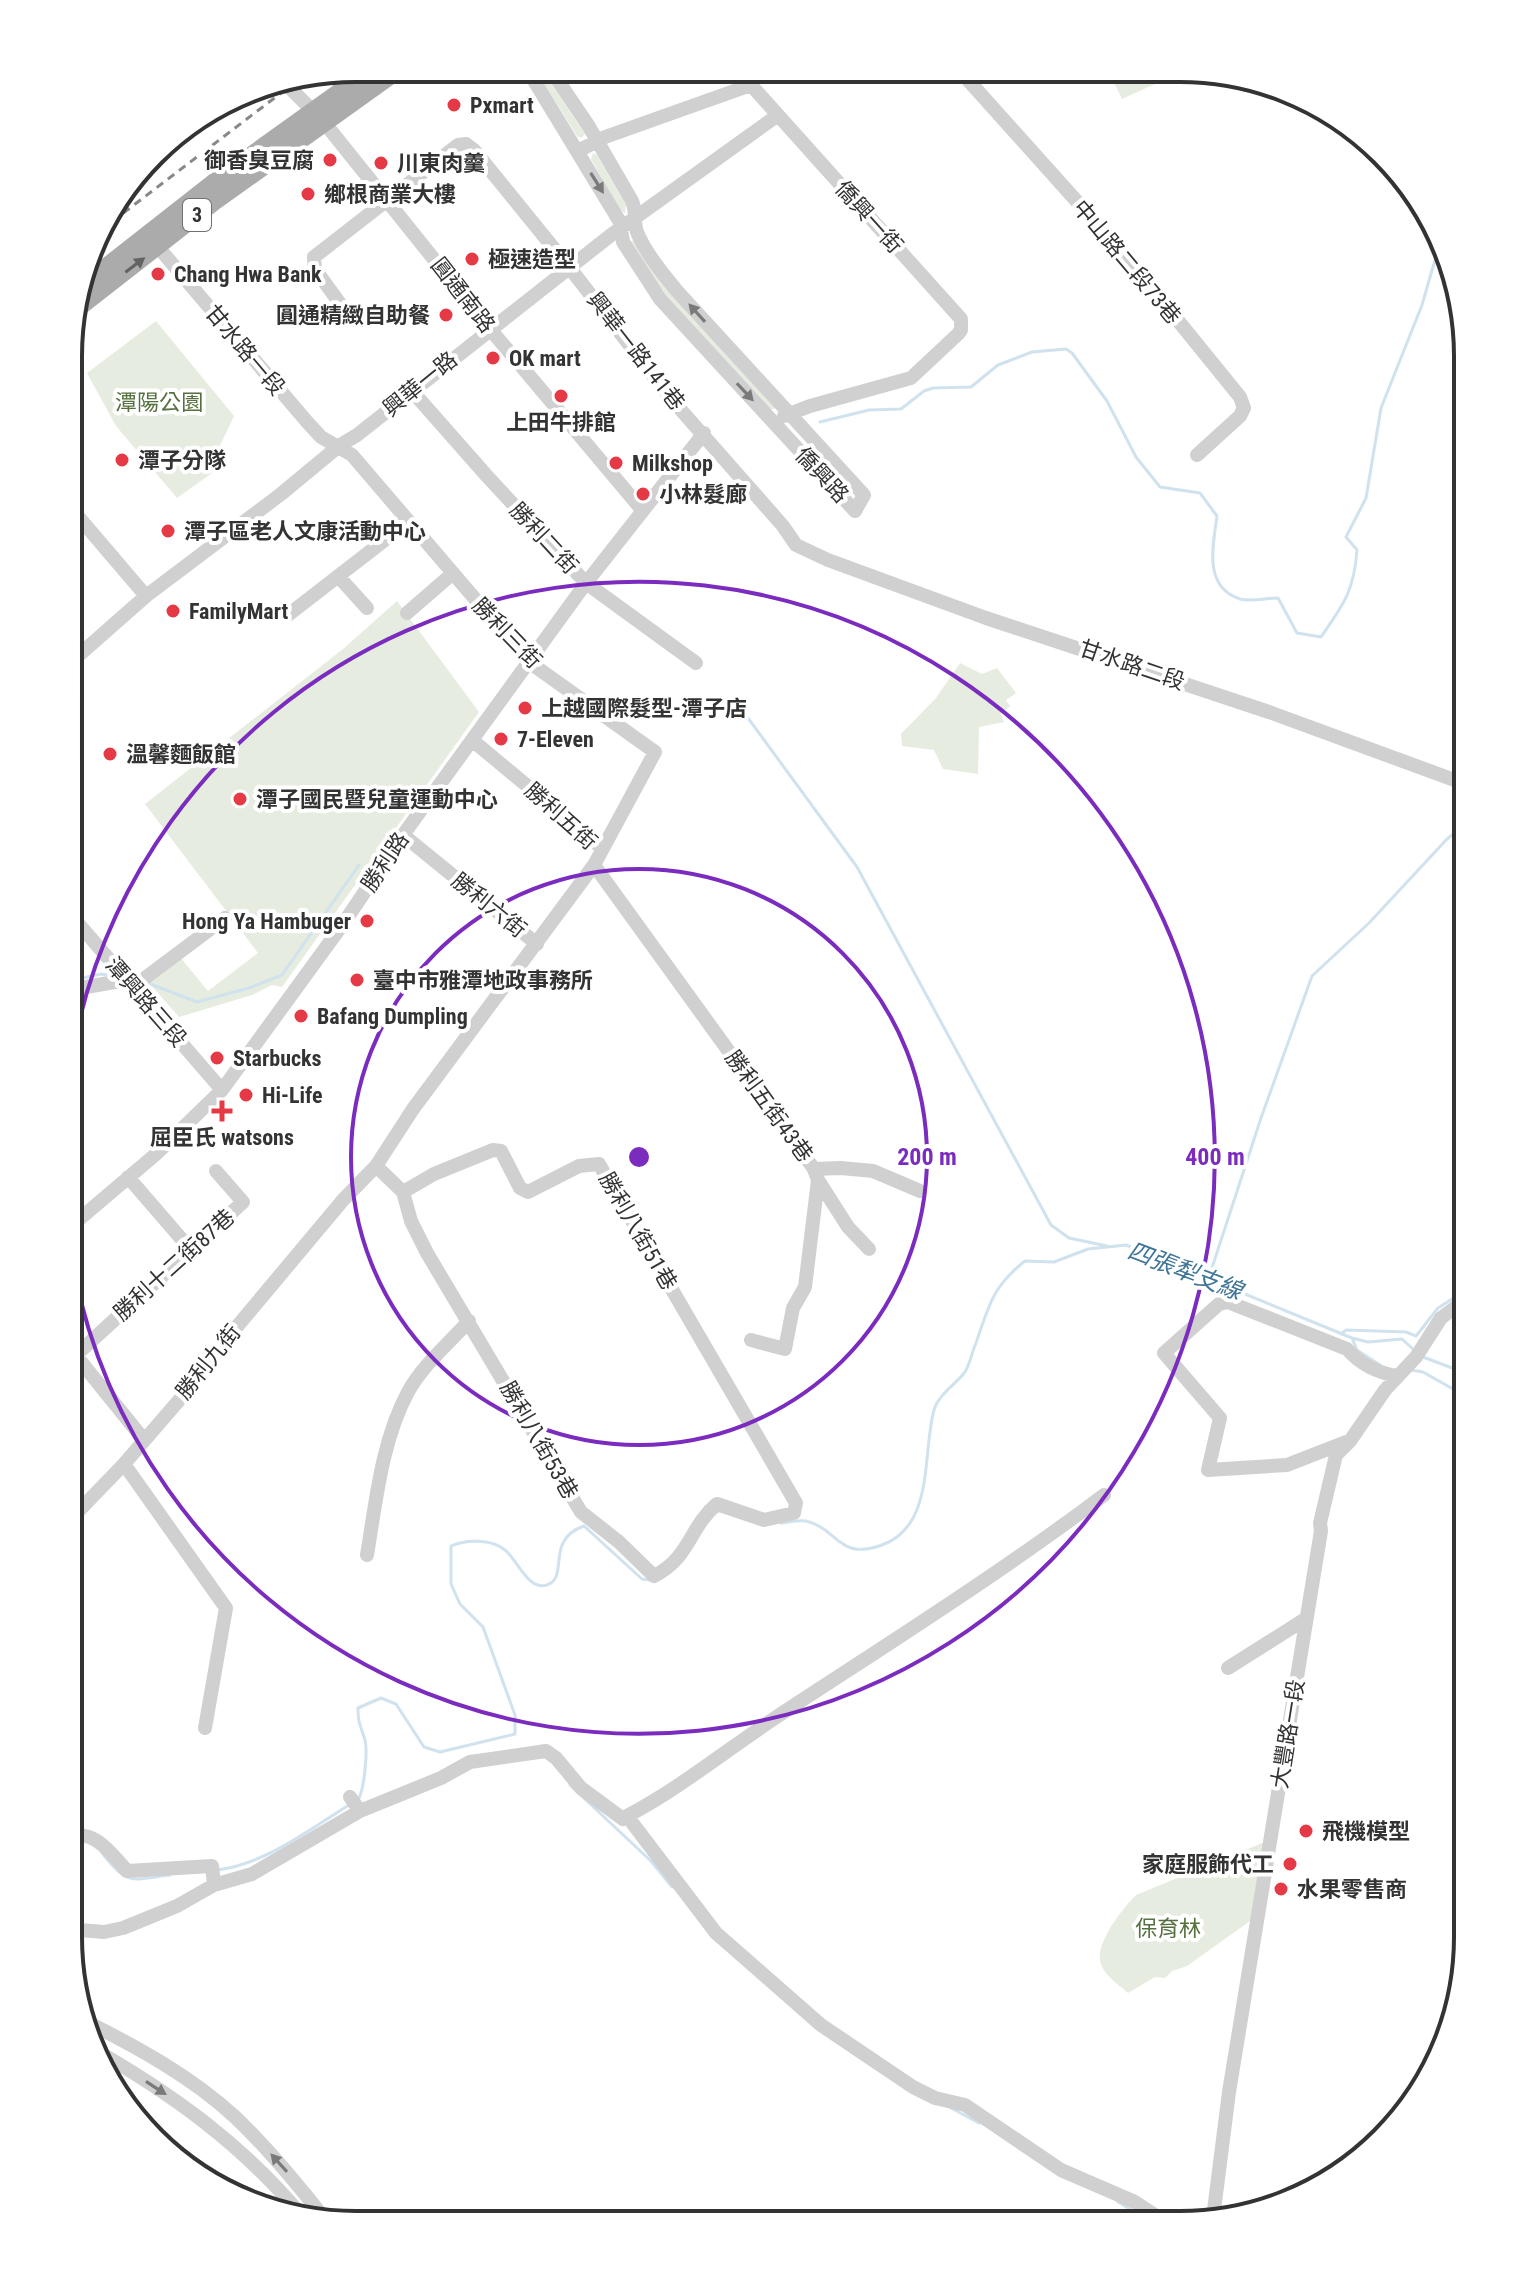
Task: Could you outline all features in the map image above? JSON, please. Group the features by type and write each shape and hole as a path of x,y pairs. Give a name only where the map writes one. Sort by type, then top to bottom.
{"main road":[{"name":"3","path":"88,301 215,201 356,83"},
{"name":"3","path":"94,278 318,116 375,83"}],"street":[{"name":"中山路二段73巷","path":"970,82 1124,254 1240,397 1244,408 1240,416 1197,455"},
{"name":"僑興路","path":"536,83 606,196 621,228 623,242 660,299 855,511 864,495 673,286 638,234 634,204 598,140 559,83"},
{"name":"僑興一街","path":"578,151 598,140 751,85 961,319 958,334 911,378 789,413 774,423"},
{"name":"圓通南路","path":"292,90 318,116 490,329 643,511"},
{"name":"興華一路","path":"82,652 146,596 269,504 569,267 778,115"},
{"name":"興華一路141巷","path":"387,199 458,145 466,144 474,150 673,401 704,433 796,545"},
{"path":"341,305 315,269 314,257 387,199"},
{"name":"甘水路一段","path":"158,247 289,402 321,437 339,446"},
{"name":"勝利二街","path":"412,391 586,583 696,663"},
{"name":"勝利路","path":"82,1217 222,1090 586,583 704,433"},
{"name":"勝利三街","path":"339,446 352,455 529,662 655,752 602,848"},
{"path":"288,615 408,522"},
{"path":"82,523 146,596"},
{"name":"甘水路二段","path":"796,545 828,560 973,613 1269,712 1454,780"},
{"path":"407,613 452,574"},
{"path":"338,576 367,608"},
{"name":"勝利五街","path":"472,740 602,848 594,865 537,944"},
{"name":"勝利六街","path":"403,835 537,944 413,1109"},
{"name":"勝利五街43巷","path":"594,865 816,1175 805,1287 793,1308 785,1349 751,1340"},
{"path":"82,988 133,979 225,918"},
{"name":"潭興路三段","path":"82,926 133,979 222,1090"},
{"name":"勝利九街","path":"82,1508 124,1464 343,1200 376,1166 413,1109"},
{"name":"勝利八街51巷","path":"403,1192 434,1174 493,1150 501,1151 520,1188 528,1192 579,1166 599,1164 796,1503"},
{"name":"勝利八街53巷","path":"376,1166 403,1192 417,1231 581,1512 619,1542 654,1576 670,1568 690,1543 704,1515 717,1504 764,1520 794,1513 796,1503"},
{"path":"869,1249 848,1227 816,1175 841,1168 873,1171 920,1191"},
{"name":"勝利十二街87巷","path":"82,1343 243,1202 216,1171"},
{"path":"128,1177 191,1250"},
{"path":"1350,1441 1287,1465 1208,1470 1220,1418 1164,1353 1219,1304 1228,1302 1347,1349 1356,1359 1380,1373 1398,1376"},
{"name":"大豐路一段","path":"1214,2209 1229,2092 1320,1523 1336,1455 1350,1441 1385,1390 1416,1357 1441,1318 1453,1309"},
{"path":"367,1555 380,1477 404,1399 409,1389 469,1321"},
{"path":"82,1363 144,1440"},
{"path":"124,1464 226,1608 205,1728"},
{"path":"82,1930 104,1932 123,1928 177,1906 214,1885 252,1874 360,1811 441,1778 470,1762 536,1750 546,1751 556,1758 581,1788 623,1819 666,1795 771,1720 871,1658 1036,1546 1104,1495"},
{"path":"1228,1668 1307,1618"},
{"path":"350,1797 360,1811"},
{"path":"627,1816 716,1933 821,2025 913,2087 935,2098 965,2105 1061,2170 1149,2211"},
{"path":"82,1835 100,1841 127,1871 212,1866 214,1885"},
{"path":"98,2028 174,2071 232,2114 316,2208"},
{"path":"112,2061 168,2095 225,2136 291,2203"}],"green space":[{"path":"1114,82 1159,82 1122,99"},
{"path":"544,83 550,83 585,134 581,138"},
{"path":"593,153 626,205 625,213 619,209 591,159"},
{"path":"634,240 774,409 770,409 666,295 630,242"},
{"name":"潭陽公園","path":"156,321 234,416 215,456 222,466 177,498 116,426 87,373"},
{"path":"397,601 479,712 282,987 272,985 252,995 179,1017 149,983 180,957 208,991 258,953 145,804 343,649"},
{"path":"960,663 982,674 997,668 1016,693 1006,700 1010,706 1001,714 1004,722 979,727 978,774 943,769 934,750 902,746 901,734 936,698"},
{"name":"保育林","path":"1272,1839 1257,1916 1187,1966 1172,1971 1165,1978 1155,1977 1128,1993 1107,1974 1101,1965 1100,1952 1118,1916 1136,1895"}],"waterway":[{"path":"820,422 869,410 901,409 924,391 971,387 998,365 1032,352 1066,349 1107,401 1136,457 1160,487 1200,493 1217,516 1213,564 1220,585 1240,599 1278,598 1297,633 1321,637 1342,606 1350,587 1357,550 1346,537 1366,498 1381,408 1422,305 1436,258"},
{"path":"748,718 857,867 1051,1225 1069,1238 1107,1246"},
{"path":"1208,1280 1312,976 1369,923 1454,834"},
{"path":"148,983 197,1002 282,975 359,865"},
{"path":"82,978 101,974 113,976"},
{"name":"四張犁支線","path":"781,1523 806,1521 826,1530 847,1547 856,1549 882,1545 899,1536 911,1522 919,1505 936,1405 967,1369 998,1289 1025,1261 1054,1262 1088,1249 1126,1245 1352,1338 1368,1342 1402,1339 1414,1350"},
{"path":"1341,1334 1346,1330 1406,1332 1416,1336 1438,1308 1453,1298"},
{"path":"1352,1338 1357,1350 1380,1365"},
{"path":"1423,1357 1453,1368"},
{"path":"1411,1370 1423,1372 1453,1389"},
{"name":"四張犁支線","path":"359,1798 366,1753 358,1708 381,1698 396,1704 424,1747 440,1752 515,1734 515,1715 483,1627 460,1604 451,1584 451,1546 471,1541 500,1546 529,1579 540,1586 547,1585 554,1581 557,1574 565,1540 584,1526 642,1579 650,1580"},
{"path":"570,1785 651,1861 672,1887"},
{"name":"四張犁支線","path":"217,1870 235,1867 269,1853 349,1805"},
{"name":"四張犁支線","path":"102,1853 124,1876 138,1879 170,1875"},
{"path":"951,2108 979,2123"},
{"path":"1118,2202 1133,2211"}],"railway":[{"path":"122,214 280,93"}],"place":[{"name":"Pxmart","path":"454,105"},
{"name":"御香臭豆腐","path":"330,160"},
{"name":"川東肉羹","path":"381,163"},
{"name":"鄉根商業大樓","path":"308,194"},
{"name":"極速造型","path":"472,259"},
{"name":"Chang Hwa Bank","path":"158,274"},
{"name":"圓通精緻自助餐","path":"446,315"},
{"name":"OK mart","path":"493,358"},
{"name":"上田牛排館","path":"561,396"},
{"name":"潭子分隊","path":"122,460"},
{"name":"Milkshop","path":"616,463"},
{"name":"小林髮廊","path":"643,494"},
{"name":"潭子區老人文康活動中心","path":"168,531"},
{"name":"FamilyMart","path":"173,611"},
{"name":"上越國際髮型-潭子店","path":"525,708"},
{"name":"7-Eleven","path":"501,739"},
{"name":"溫馨麵飯館","path":"110,754"},
{"name":"潭子國民暨兒童運動中心","path":"240,799"},
{"name":"Hong Ya Hambuger","path":"367,921"},
{"name":"臺中市雅潭地政事務所","path":"357,980"},
{"name":"Bafang Dumpling","path":"301,1016"},
{"name":"Starbucks","path":"217,1058"},
{"name":"Hi-Life","path":"246,1095"},
{"name":"屈臣氏 watsons","path":"222,1111"},
{"name":"飛機模型","path":"1306,1831"},
{"name":"家庭服飾代工","path":"1290,1864"},
{"name":"水果零售商","path":"1281,1889"}]}
